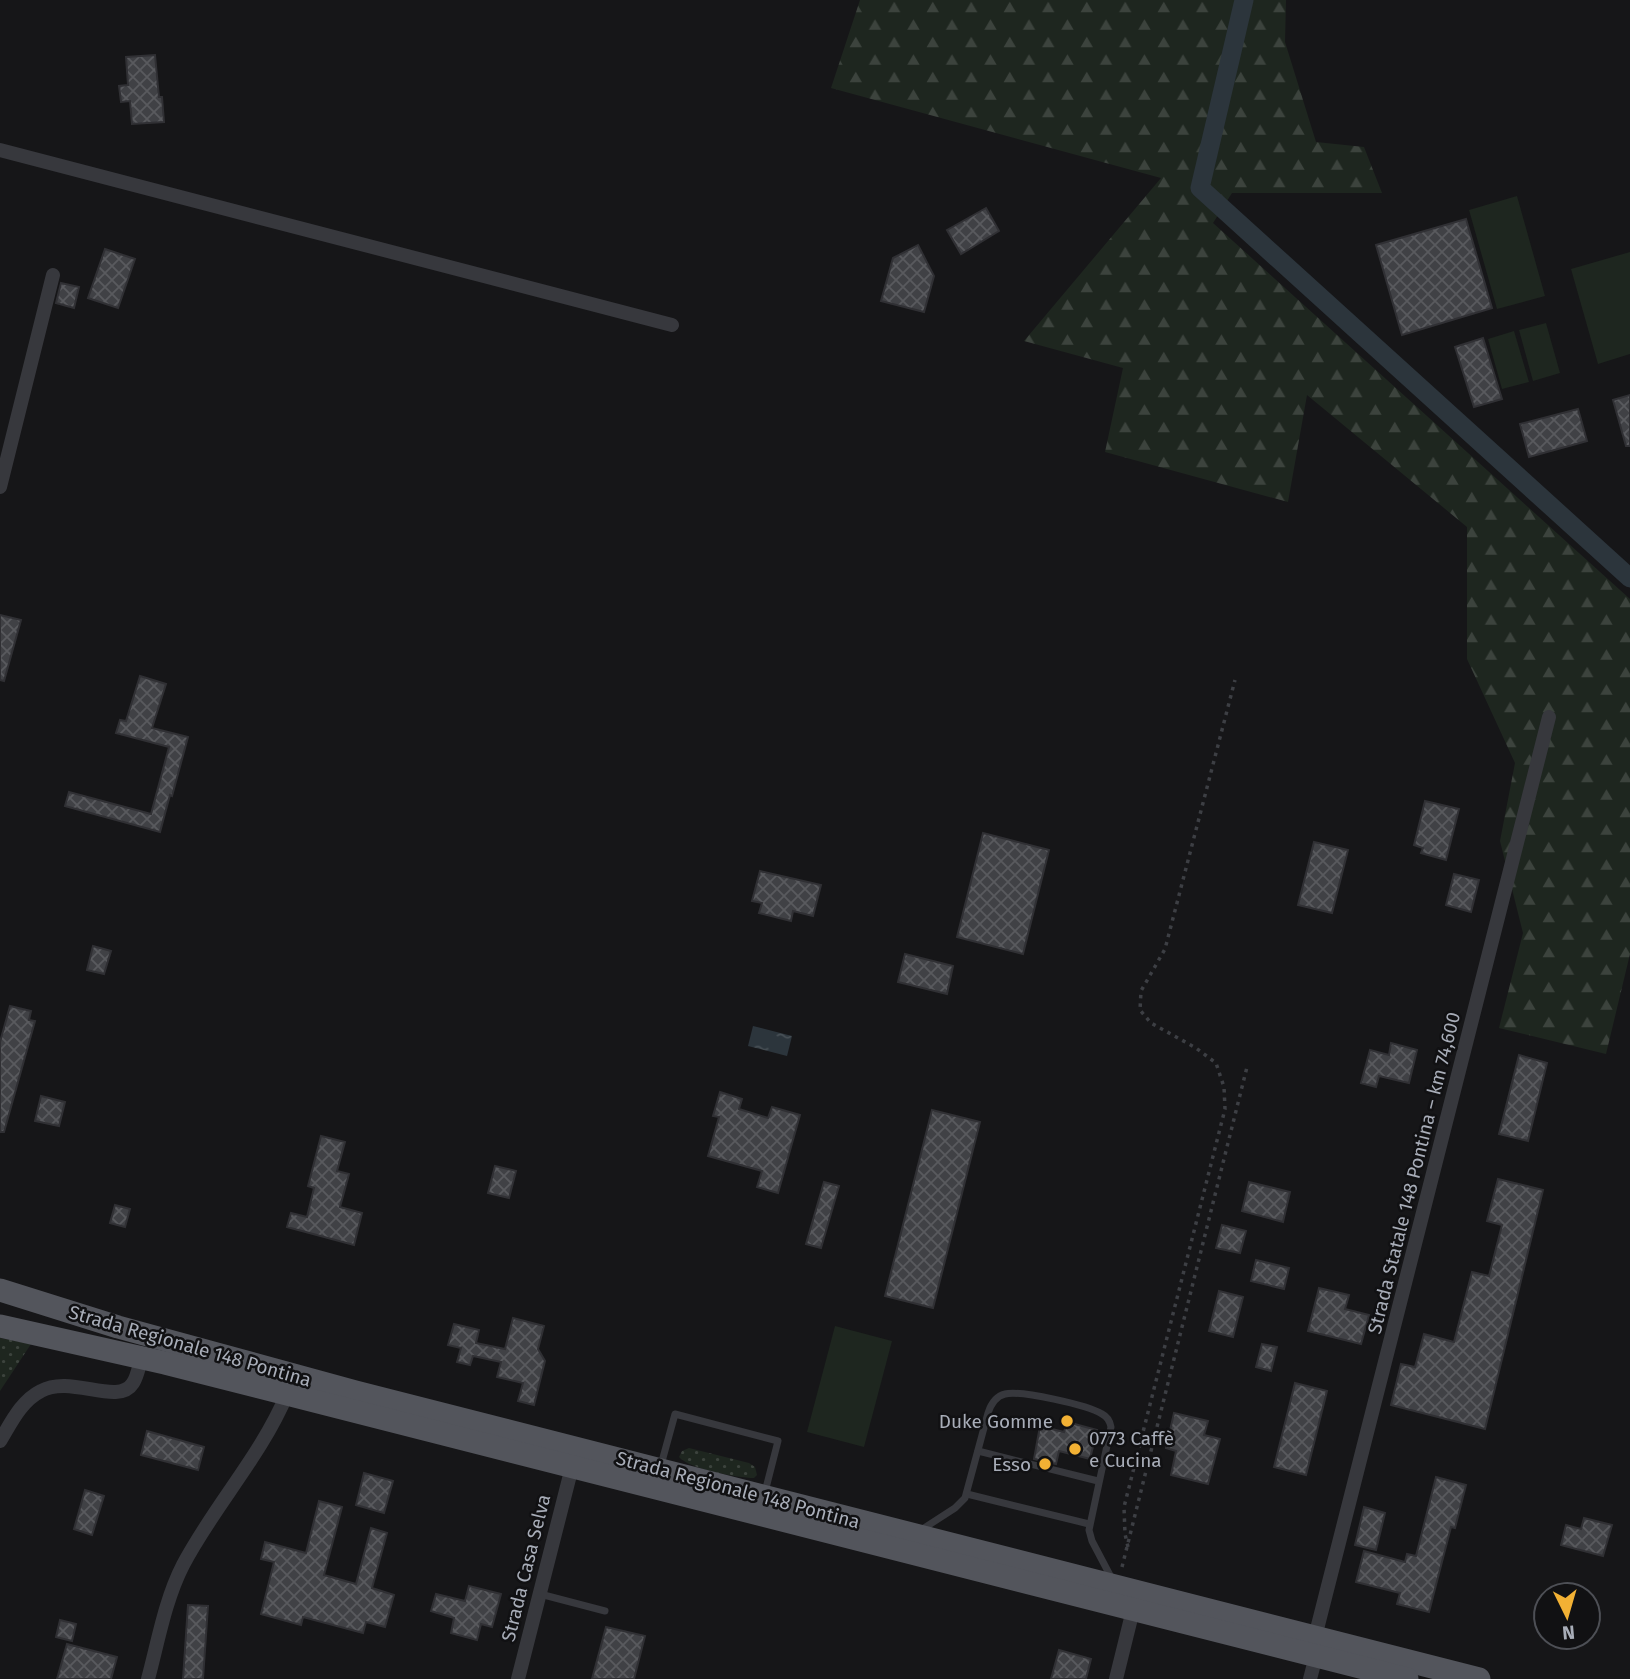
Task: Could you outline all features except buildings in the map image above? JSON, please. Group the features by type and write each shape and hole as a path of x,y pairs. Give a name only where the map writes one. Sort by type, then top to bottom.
{"main road":[{"name":"Strada Regionale 148 Pontina","path":"0,1290 257,1366 1116,1586 1316,1647 1407,1679"},
{"name":"Strada Regionale 148 Pontina","path":"0,1326 142,1357 1133,1610 1479,1679"}],"street":[{"path":"0,150 672,325"},
{"path":"0,487 53,275"},
{"name":"Strada Statale 148 Pontina – km 74,600","path":"1310,1679 1549,717"},
{"path":"0,1441 19,1410 42,1390 55,1385 70,1385 120,1392 133,1383 142,1357"},
{"path":"148,1679 179,1573 259,1449 287,1394"},
{"name":"Strada Casa Selva","path":"518,1679 572,1467"},
{"path":"1116,1679 1133,1610"}],"lane":[{"path":"912,1535 956,1508 967,1494 990,1406 1004,1394 1028,1394 1085,1407 1103,1414 1110,1421 1111,1427 1089,1524 1092,1541 1116,1586"},
{"path":"660,1469 674,1414 778,1441 764,1496"},
{"path":"978,1451 1098,1481"},
{"path":"967,1494 1089,1524"},
{"path":"539,1594 606,1611"}],"path":[{"path":"1128,1547 1124,1507 1225,1109 1224,1087 1216,1063 1196,1048 1151,1023 1140,1010 1141,991 1165,949 1235,680"},
{"path":"1116,1586 1247,1067"}],"green space":[{"path":"860,0 1286,0 1285,42 1316,142 1364,147 1382,193 1232,193 1213,223 1630,599 1630,954 1606,1054 1499,1028 1523,933 1500,841 1515,763 1467,659 1467,527 1307,395 1288,502 1105,452 1123,368 1024,341 1161,178 831,88"},
{"path":"1517,196 1545,296 1497,309 1469,210"},
{"path":"1630,252 1630,354 1598,364 1571,269"},
{"path":"1546,323 1560,373 1533,381 1519,330"},
{"path":"1514,331 1529,382 1502,389 1488,339"},
{"path":"835,1326 892,1341 864,1447 807,1432"},
{"path":"0,1338 31,1344 0,1391"},
{"path":"689,1448 749,1463 755,1467 757,1475 754,1478 737,1476 693,1465 679,1457 682,1451"}],"water":[{"path":"753,1026 792,1036 787,1056 748,1046"}],"waterway":[{"path":"1244,0 1200,188 1630,578"}],"place":[{"name":"Duke Gomme","path":"1067,1421"},
{"name":"0773 Caffè e Cucina","path":"1075,1449"},
{"name":"Esso","path":"1045,1464"}]}
